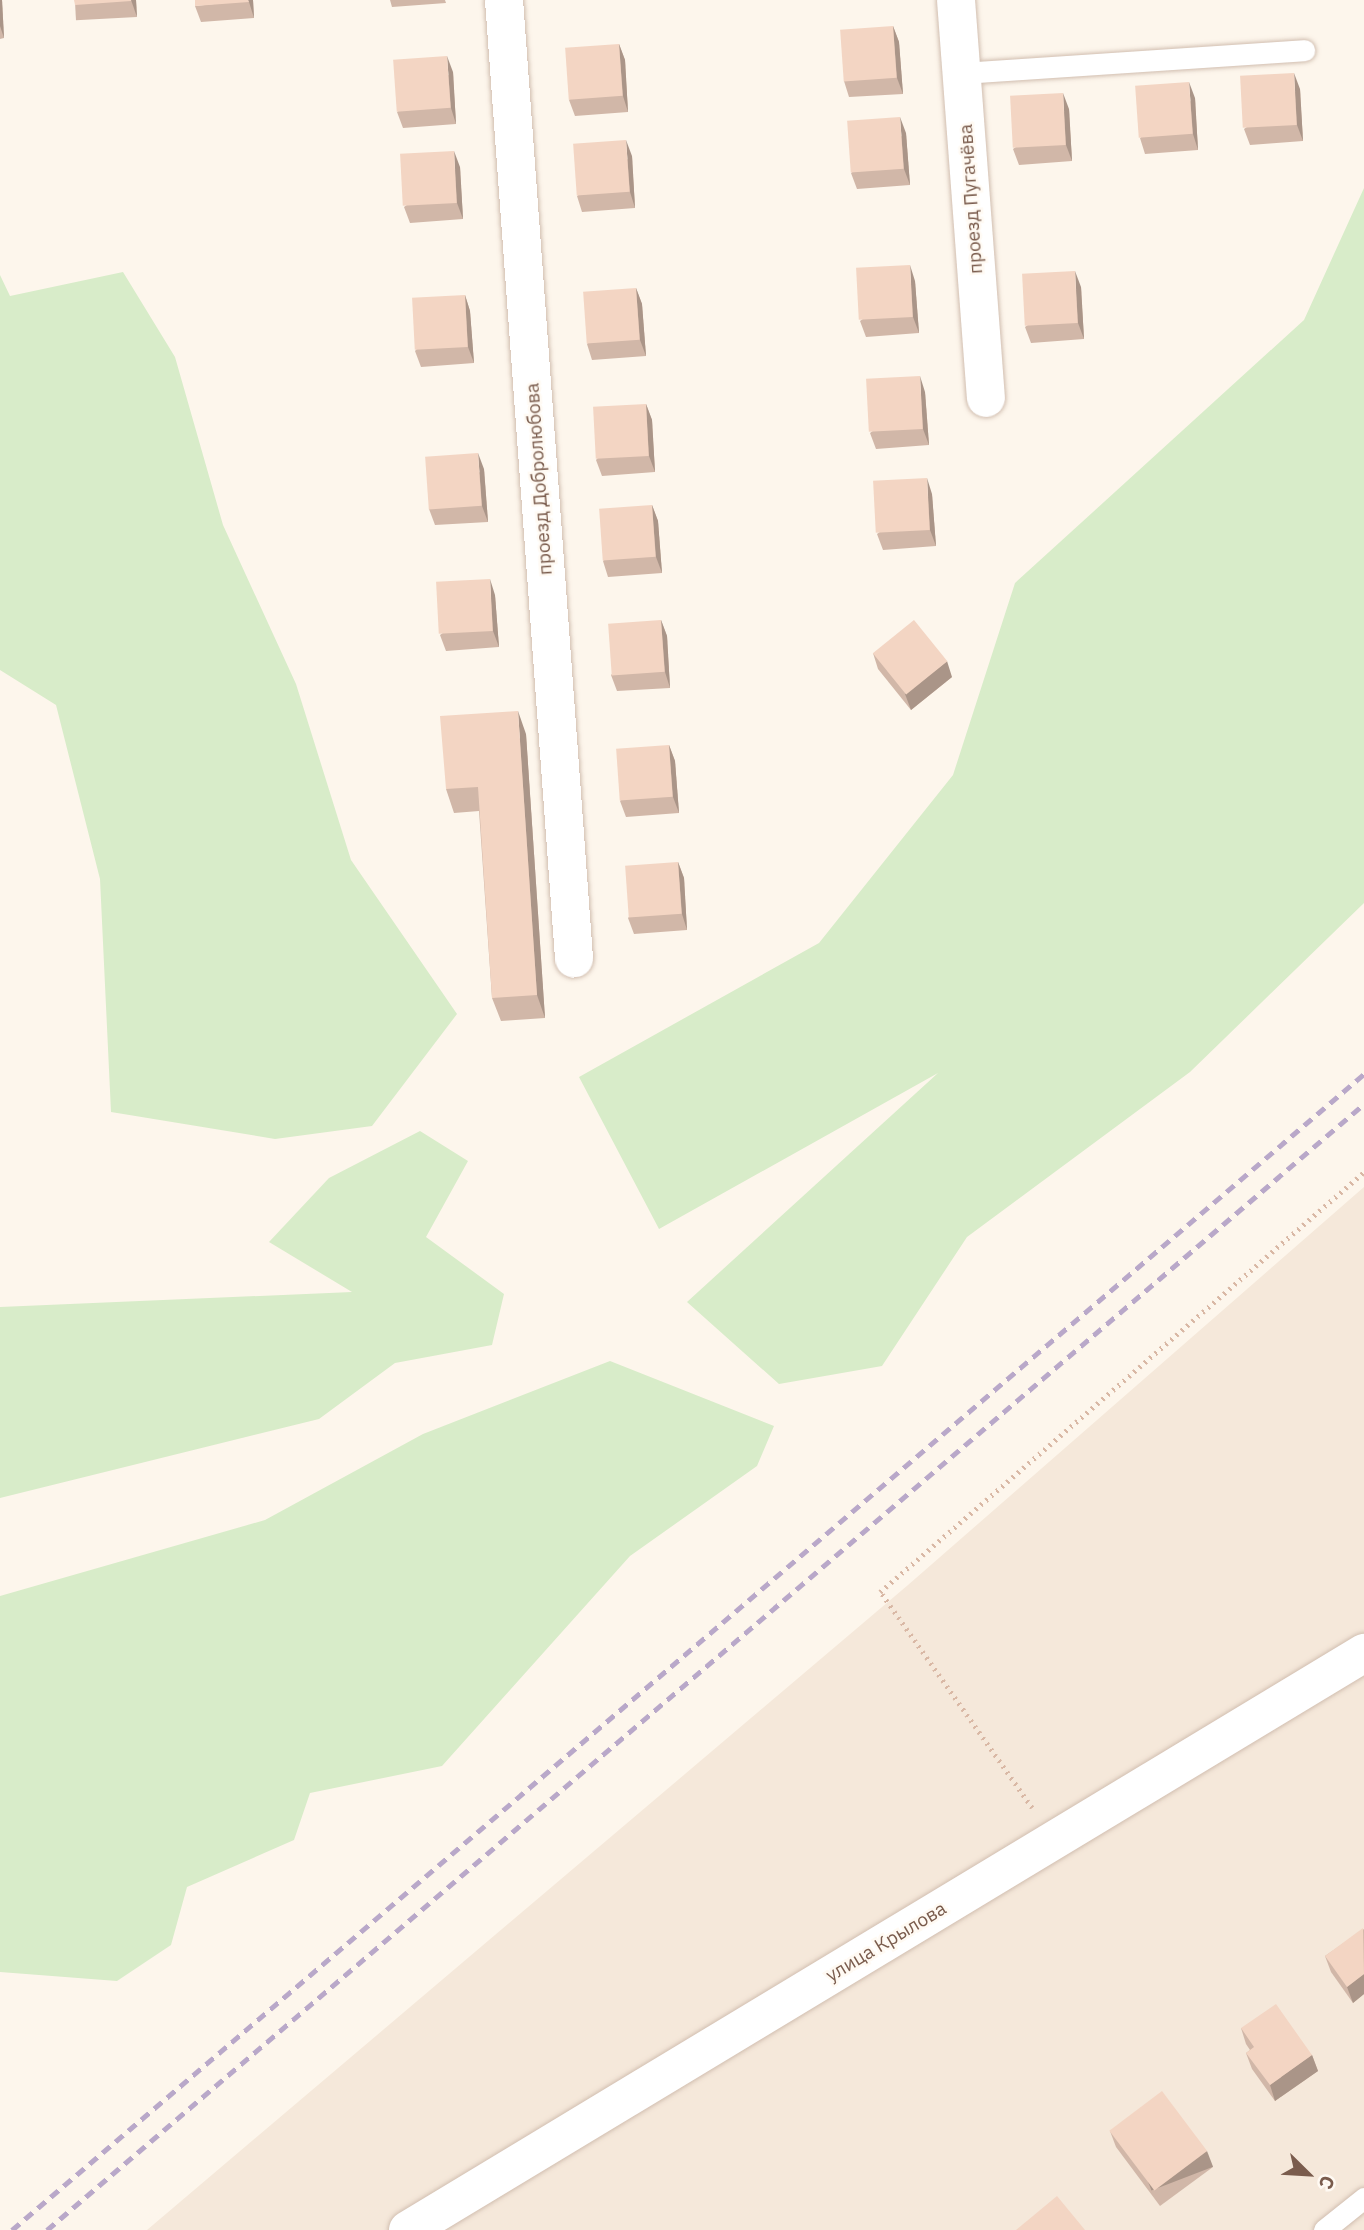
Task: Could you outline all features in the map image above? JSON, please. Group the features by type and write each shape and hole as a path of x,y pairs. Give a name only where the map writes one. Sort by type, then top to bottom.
{"street":[{"name":"проезд Добролюбова","path":"504,0 574,958"},
{"name":"проезд Пугачёва","path":"956,0 986,398"},
{"name":"улица Крылова","path":"408,2230 1364,1653"}],"lane":[{"path":"961,73 1304,50"},
{"path":"1324,2230 1364,2198"}],"path":[{"path":"1055,1840 880,1592 1364,1172"}],"shaded area":[{"path":"1364,1187 1364,2230 147,2230 908,1585"}],"green space":[{"path":"1364,188 1364,903 1190,1072 967,1237 882,1366 779,1384 687,1302 938,1073 659,1229 579,1077 819,943 953,775 1015,583 1304,320"},
{"path":"123,272 175,357 223,525 296,684 351,860 457,1014 372,1126 275,1139 111,1112 100,879 56,705 0,670 0,275 10,296"},
{"path":"420,1131 468,1161 426,1237 504,1294 492,1345 395,1363 319,1419 0,1498 0,1307 352,1292 269,1242 329,1178"},
{"path":"610,1361 774,1426 757,1466 630,1556 442,1766 310,1793 294,1840 187,1887 171,1945 117,1981 0,1972 0,1596 265,1520 423,1434"}],"building":[{"path":"74,0 131,0 131,1 75,5"},
{"path":"195,0 248,0 249,2 195,6"},
{"path":"893,26 897,78 844,82 840,30"},
{"path":"619,44 623,96 569,100 565,48"},
{"path":"447,56 451,108 397,112 393,60"},
{"path":"1294,73 1297,125 1243,128 1240,76"},
{"path":"1189,82 1193,134 1139,138 1135,86"},
{"path":"1063,93 1066,145 1013,148 1010,96"},
{"path":"900,117 904,169 851,173 847,121"},
{"path":"626,140 630,192 577,196 573,144"},
{"path":"454,151 457,203 403,206 400,154"},
{"path":"910,265 913,317 859,320 856,268"},
{"path":"1075,271 1078,323 1025,326 1022,274"},
{"path":"636,288 640,340 587,344 583,292"},
{"path":"465,295 468,347 415,350 412,298"},
{"path":"920,376 923,429 869,432 866,379"},
{"path":"646,404 649,456 596,459 593,407"},
{"path":"478,453 482,506 429,510 425,457"},
{"path":"927,478 930,530 876,533 873,481"},
{"path":"652,505 656,557 603,561 599,509"},
{"path":"490,579 493,631 439,634 436,582"},
{"path":"661,620 665,672 612,676 608,624"},
{"path":"914,620 947,661 906,695 873,653"},
{"path":"518,711 537,995 492,998 478,787 446,789 440,716"},
{"path":"669,745 673,797 620,801 616,749"},
{"path":"678,862 682,914 629,918 625,866"},
{"path":"1363,1928 1364,1974 1347,1987 1325,1956"},
{"path":"1276,2004 1312,2055 1270,2085 1246,2053 1254,2047 1241,2028"},
{"path":"1162,2091 1207,2151 1154,2191 1109,2131"},
{"path":"1057,2196 1085,2230 1016,2230"}],"railway":[{"path":"12,2230 1364,1074"},
{"path":"47,2230 1364,1104"}]}
